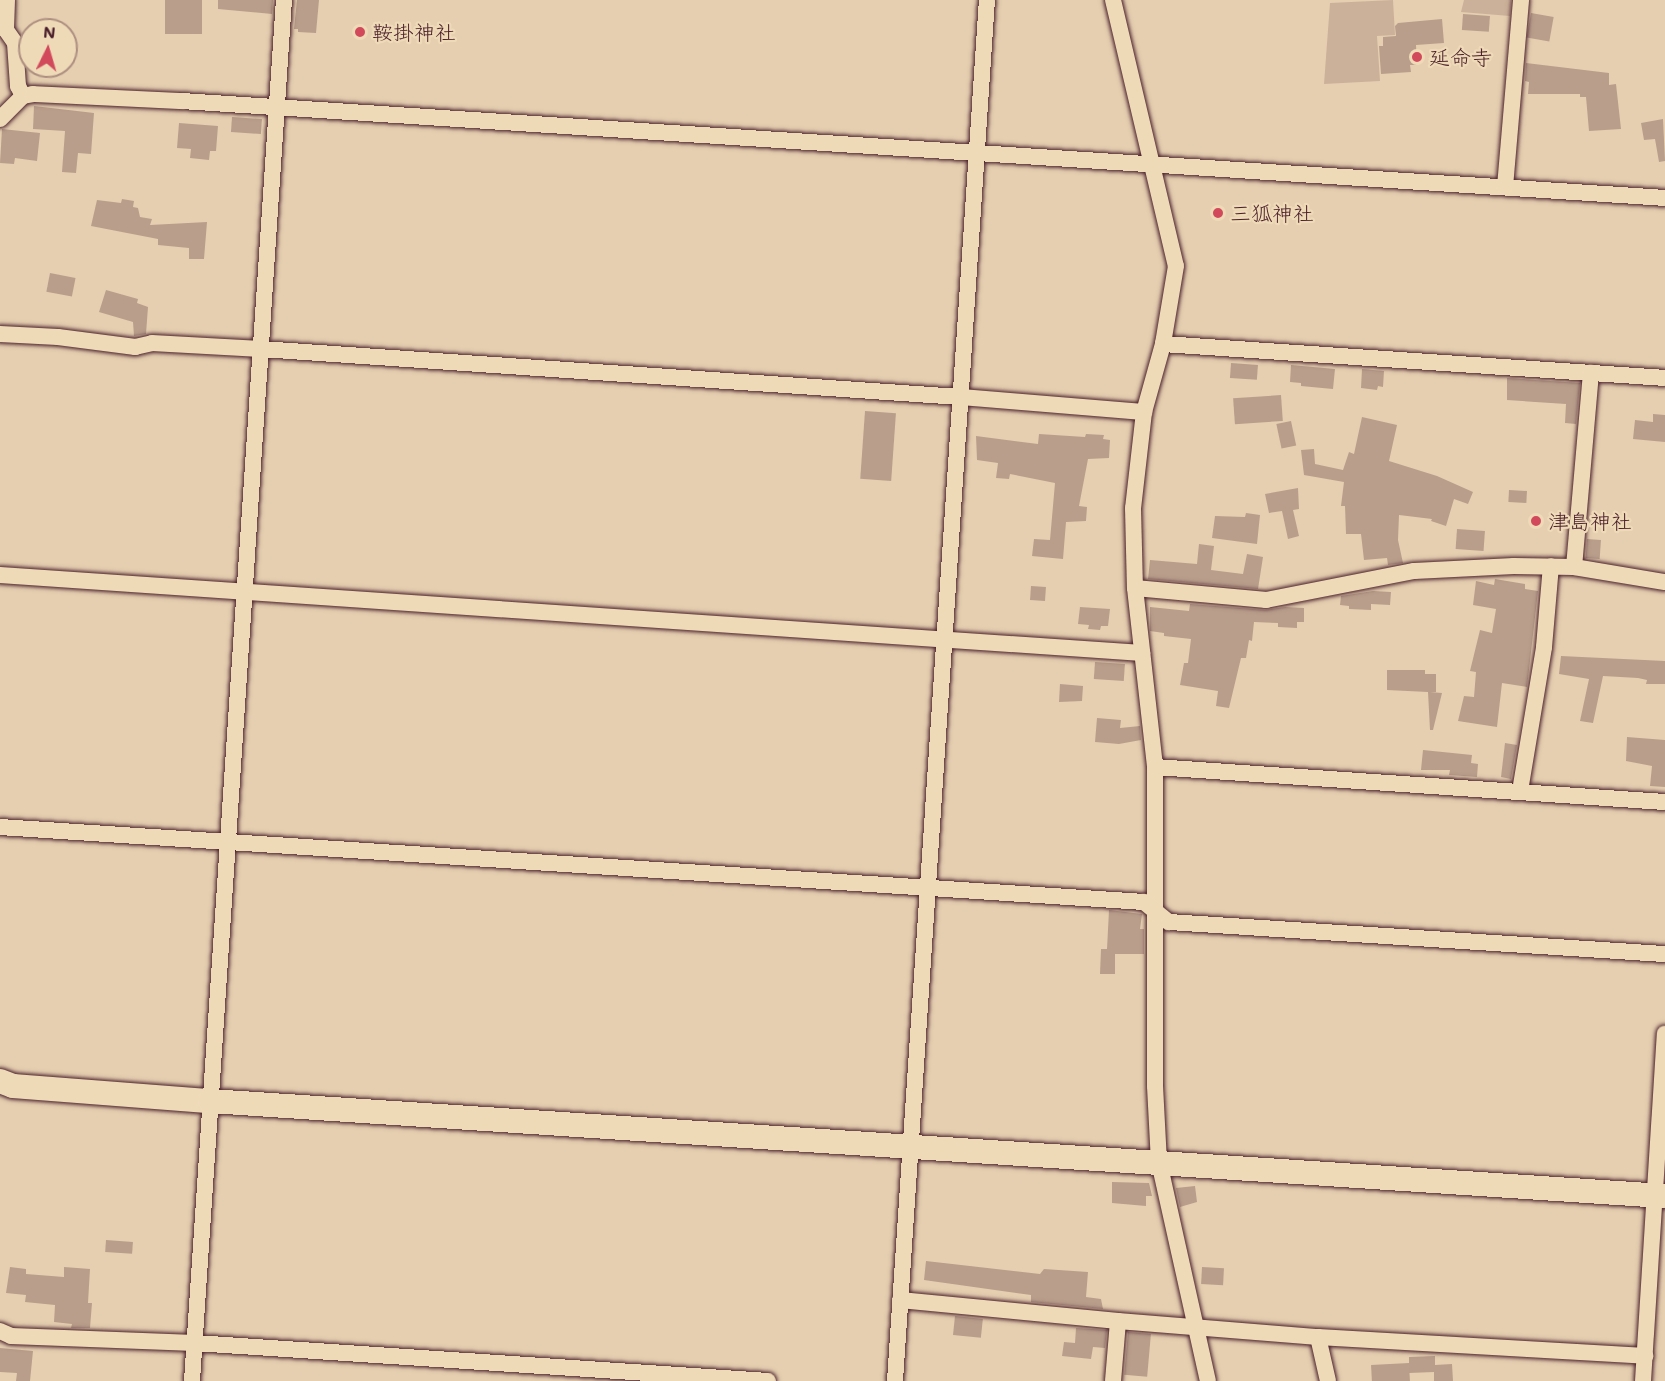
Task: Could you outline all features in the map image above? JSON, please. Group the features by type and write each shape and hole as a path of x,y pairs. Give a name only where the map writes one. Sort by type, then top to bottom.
{"street":[{"path":"7,0 3,30 15,44 18,86 23,96"},
{"path":"192,1381 284,0"},
{"path":"895,1381 987,0"},
{"path":"1113,0 1176,266 1162,344 1144,412 1133,508 1135,588 1155,767 1155,1086 1159,1162 1208,1381"},
{"path":"1506,187 1521,0"},
{"path":"0,119 23,96 44,94 277,107 1665,198"},
{"path":"0,334 58,337 135,347 152,343 261,349 960,397 1144,412"},
{"path":"1162,344 1665,378"},
{"path":"1574,567 1591,373"},
{"path":"1135,588 1266,600 1414,571 1551,566 1574,567 1665,582"},
{"path":"1520,791 1544,647 1551,566"},
{"path":"0,575 1142,653"},
{"path":"1155,767 1665,802"},
{"path":"0,827 1144,902 1154,913 1169,922 1665,954"},
{"path":"1643,1381 1660,1196 1665,1034"},
{"path":"0,1081 13,1086 210,1101 911,1145 1660,1196"},
{"path":"900,1300 1118,1322 1318,1337 1644,1356"},
{"path":"1113,1381 1118,1322"},
{"path":"0,1331 11,1336 195,1342 768,1381"},
{"path":"1318,1337 1328,1381"}],"shaded area":[{"path":"1393,0 1395,35 1377,36 1380,81 1324,84 1330,3"},
{"path":"1464,0 1511,0 1510,16 1461,12"}],"building":[{"path":"165,0 202,0 202,34 165,34"},
{"path":"218,0 273,0 272,14 218,9"},
{"path":"297,0 319,0 316,33 298,32 298,29 294,29"},
{"path":"1531,13 1554,17 1549,42 1527,38"},
{"path":"1463,14 1490,16 1489,32 1462,30"},
{"path":"1442,19 1444,43 1416,45 1417,65 1410,65 1411,72 1381,74 1379,46 1383,46 1383,37 1396,36 1395,26 1398,23"},
{"path":"1526,63 1609,73 1609,85 1616,84 1621,129 1589,131 1586,97 1580,97 1580,94 1528,94 1529,82 1525,81"},
{"path":"34,106 94,113 91,154 78,153 76,173 62,172 65,131 33,129"},
{"path":"232,117 262,119 261,134 231,132"},
{"path":"1663,119 1665,161 1659,162 1655,139 1644,140 1641,123"},
{"path":"179,123 218,126 216,151 210,151 209,160 190,158 191,149 177,148"},
{"path":"2,129 40,133 37,161 15,158 14,164 0,163"},
{"path":"122,199 134,201 133,207 138,208 140,217 152,219 150,225 207,222 204,259 189,259 189,248 158,245 158,239 91,226 97,200 121,203"},
{"path":"50,273 76,278 72,297 46,292"},
{"path":"106,290 138,299 137,303 148,307 146,334 134,336 133,322 99,312"},
{"path":"1231,363 1258,365 1257,380 1230,378"},
{"path":"1291,365 1335,369 1333,389 1301,386 1301,383 1290,382"},
{"path":"1362,369 1384,371 1383,387 1378,386 1377,390 1361,388"},
{"path":"1507,378 1580,383 1576,424 1565,423 1566,404 1507,400"},
{"path":"1281,395 1283,421 1235,424 1233,398"},
{"path":"865,411 896,413 891,481 860,479"},
{"path":"1653,414 1665,415 1665,442 1633,439 1635,420 1653,422"},
{"path":"1362,417 1397,425 1389,461 1437,476 1473,492 1468,504 1454,499 1446,526 1431,521 1432,519 1399,515 1398,540 1403,563 1388,565 1387,558 1364,560 1361,534 1346,534 1345,506 1341,506 1344,482 1304,475 1301,450 1314,449 1315,464 1343,470 1349,452 1354,454"},
{"path":"1291,421 1296,445 1282,449 1276,424"},
{"path":"1039,434 1085,437 1086,434 1104,435 1103,439 1110,440 1109,458 1088,459 1079,506 1087,507 1086,521 1066,522 1063,559 1032,556 1034,539 1050,540 1055,483 1010,474 1009,479 996,478 998,463 977,460 976,436 1038,444"},
{"path":"1298,488 1299,509 1293,510 1299,536 1288,539 1282,511 1269,513 1265,494"},
{"path":"1509,490 1527,491 1526,503 1508,502"},
{"path":"1246,513 1260,515 1257,544 1212,538 1215,516 1245,517"},
{"path":"1457,529 1485,531 1484,551 1456,549"},
{"path":"1587,539 1601,540 1600,559 1586,558"},
{"path":"1199,544 1214,546 1211,570 1243,574 1247,554 1263,557 1258,589 1148,579 1150,560 1197,564"},
{"path":"1495,579 1525,584 1525,589 1538,591 1527,687 1502,683 1497,727 1458,721 1464,696 1474,697 1476,672 1470,671 1480,630 1492,633 1496,609 1473,605 1476,581 1494,585"},
{"path":"1031,586 1046,587 1045,601 1030,600"},
{"path":"1373,591 1391,592 1390,605 1371,604 1371,610 1349,609 1349,606 1340,605 1341,596"},
{"path":"1190,604 1265,610 1285,607 1304,608 1304,622 1297,622 1297,628 1278,627 1278,623 1254,622 1252,641 1249,640 1246,658 1241,658 1229,708 1216,706 1218,691 1180,685 1184,663 1188,663 1191,639 1164,636 1164,633 1150,631 1150,607 1189,611"},
{"path":"1080,607 1110,609 1108,626 1101,626 1100,630 1088,629 1089,625 1078,624"},
{"path":"1561,656 1665,661 1665,684 1646,684 1647,680 1638,678 1603,676 1593,723 1580,721 1589,679 1559,674"},
{"path":"1095,662 1125,664 1124,681 1094,679"},
{"path":"1387,670 1425,670 1425,674 1436,674 1436,692 1430,692 1442,693 1433,730 1430,730 1428,692 1387,690"},
{"path":"1060,684 1083,686 1082,701 1059,702"},
{"path":"1097,718 1121,720 1120,728 1140,726 1141,740 1119,744 1095,742"},
{"path":"1627,737 1665,740 1665,787 1650,786 1652,766 1626,761"},
{"path":"1505,743 1517,745 1511,779 1501,777"},
{"path":"1423,750 1472,755 1471,763 1478,764 1477,777 1449,775 1450,770 1421,770"},
{"path":"1109,910 1142,914 1140,929 1144,929 1144,954 1115,954 1115,974 1100,974 1101,949 1107,949"},
{"path":"1112,1182 1149,1183 1152,1196 1146,1196 1146,1206 1112,1203"},
{"path":"1195,1186 1197,1202 1180,1207 1176,1188"},
{"path":"106,1240 133,1242 132,1254 105,1252"},
{"path":"926,1261 1040,1274 1044,1269 1088,1272 1086,1297 1101,1299 1103,1309 1031,1302 1031,1295 924,1280"},
{"path":"10,1267 26,1269 26,1274 64,1277 64,1267 90,1269 88,1303 92,1303 90,1328 71,1328 72,1324 54,1322 55,1305 25,1302 26,1295 6,1293"},
{"path":"1202,1267 1224,1268 1223,1285 1201,1284"},
{"path":"955,1316 983,1319 981,1338 953,1335"},
{"path":"1076,1328 1107,1330 1105,1348 1093,1347 1091,1359 1062,1356 1064,1342 1075,1343"},
{"path":"1128,1332 1151,1334 1147,1377 1124,1375"},
{"path":"0,1348 33,1351 30,1381 16,1381 17,1373 0,1372"},
{"path":"1435,1356 1435,1365 1452,1364 1453,1381 1434,1381 1434,1372 1409,1373 1409,1357"},
{"path":"1409,1363 1410,1381 1372,1381 1371,1365"}],"place":[{"name":"鞍掛神社","path":"360,32"},
{"name":"延命寺","path":"1417,57"},
{"name":"三狐神社","path":"1218,213"},
{"name":"津島神社","path":"1536,521"}]}
